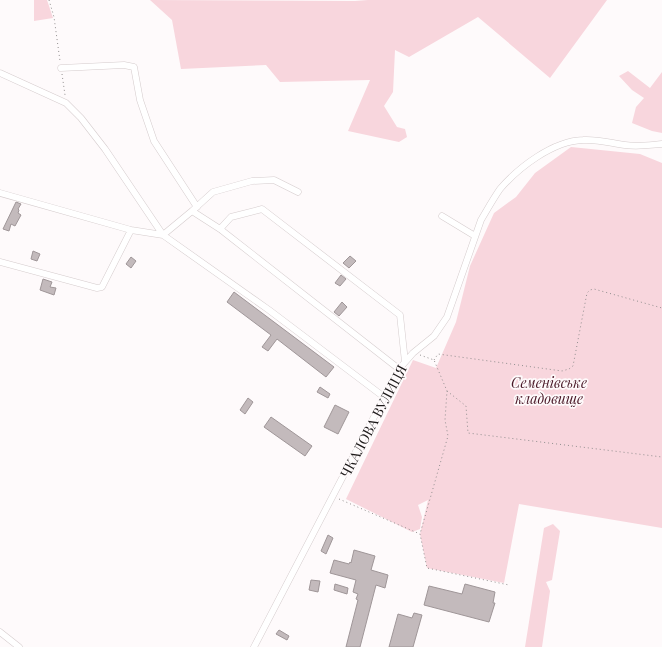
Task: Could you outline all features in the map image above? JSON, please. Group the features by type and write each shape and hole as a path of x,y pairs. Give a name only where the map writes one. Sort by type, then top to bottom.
{"street":[{"path":"61,68 124,65 134,67 140,100 154,141 194,209 399,369"},
{"path":"0,73 66,103 81,118 106,149 162,235 269,310 384,397"},
{"name":"ЧКАЛОВА ВУЛИЦЯ","path":"254,647 399,369 413,353 434,336 447,317 475,236 488,206 501,189 518,171 546,152 566,142 595,140 627,145 662,144"},
{"path":"0,193 131,230 162,235 213,192 252,181 274,180 298,192"},
{"path":"220,229 231,217 262,209 400,315 405,362"},
{"path":"442,216 475,236"},
{"path":"0,262 97,288 102,287 131,230"},
{"path":"0,632 19,647"}],"path":[{"path":"49,0 54,17 66,103"},
{"path":"434,360 438,354 562,371 573,366 587,293 590,290 594,289 662,308"},
{"path":"413,353 434,360 447,391 444,420 448,436 420,534 426,568 509,585"},
{"path":"447,391 466,406 468,433 662,457"},
{"path":"333,496 420,534"}],"green space":[{"path":"34,0 47,0 53,18 34,21"},
{"path":"150,0 607,0 550,78 478,17 409,57 395,50 393,92 384,106 397,127 405,129 407,137 399,142 348,131 370,80 280,82 266,65 181,69 172,20"},
{"path":"628,71 650,88 662,72 662,133 652,131 632,123 636,107 644,98 632,90 619,76"},
{"name":"Семенівське кладовище","path":"571,147 640,154 662,163 662,528 519,504 504,583 427,568 420,534 428,500 418,505 422,517 420,529 412,532 346,499 413,360 436,368 456,322 470,266 494,213 516,197 535,173"},
{"path":"553,524 560,531 552,580 546,582 550,591 542,647 525,647 544,528"}],"building":[{"path":"16,202 21,204 18,209 18,213 21,215 15,226 11,224 9,231 3,229"},
{"path":"33,251 40,254 37,261 31,259"},
{"path":"350,256 356,261 349,268 343,263"},
{"path":"131,257 136,261 131,268 126,264"},
{"path":"341,275 346,279 340,286 335,283"},
{"path":"43,279 52,282 50,287 56,288 54,295 40,290"},
{"path":"234,292 334,367 326,377 277,339 268,351 262,347 271,335 227,302"},
{"path":"342,302 347,307 339,316 334,312"},
{"path":"320,387 330,394 328,398 317,392"},
{"path":"248,398 253,402 245,414 240,410"},
{"path":"335,405 349,412 338,434 324,427"},
{"path":"271,417 312,446 305,456 264,427"},
{"path":"328,535 333,538 326,554 321,551"},
{"path":"354,550 375,556 371,570 388,575 385,588 376,585 360,647 346,647 358,600 356,599 358,594 353,592 356,580 330,573 334,560 349,564 350,562 351,563"},
{"path":"311,580 320,581 318,592 309,590"},
{"path":"335,584 348,588 347,594 334,590"},
{"path":"465,584 495,592 493,603 495,603 489,622 424,605 429,586 462,594"},
{"path":"414,613 422,615 413,647 389,647 398,614 412,618"},
{"path":"279,630 289,636 287,640 276,634"}]}
